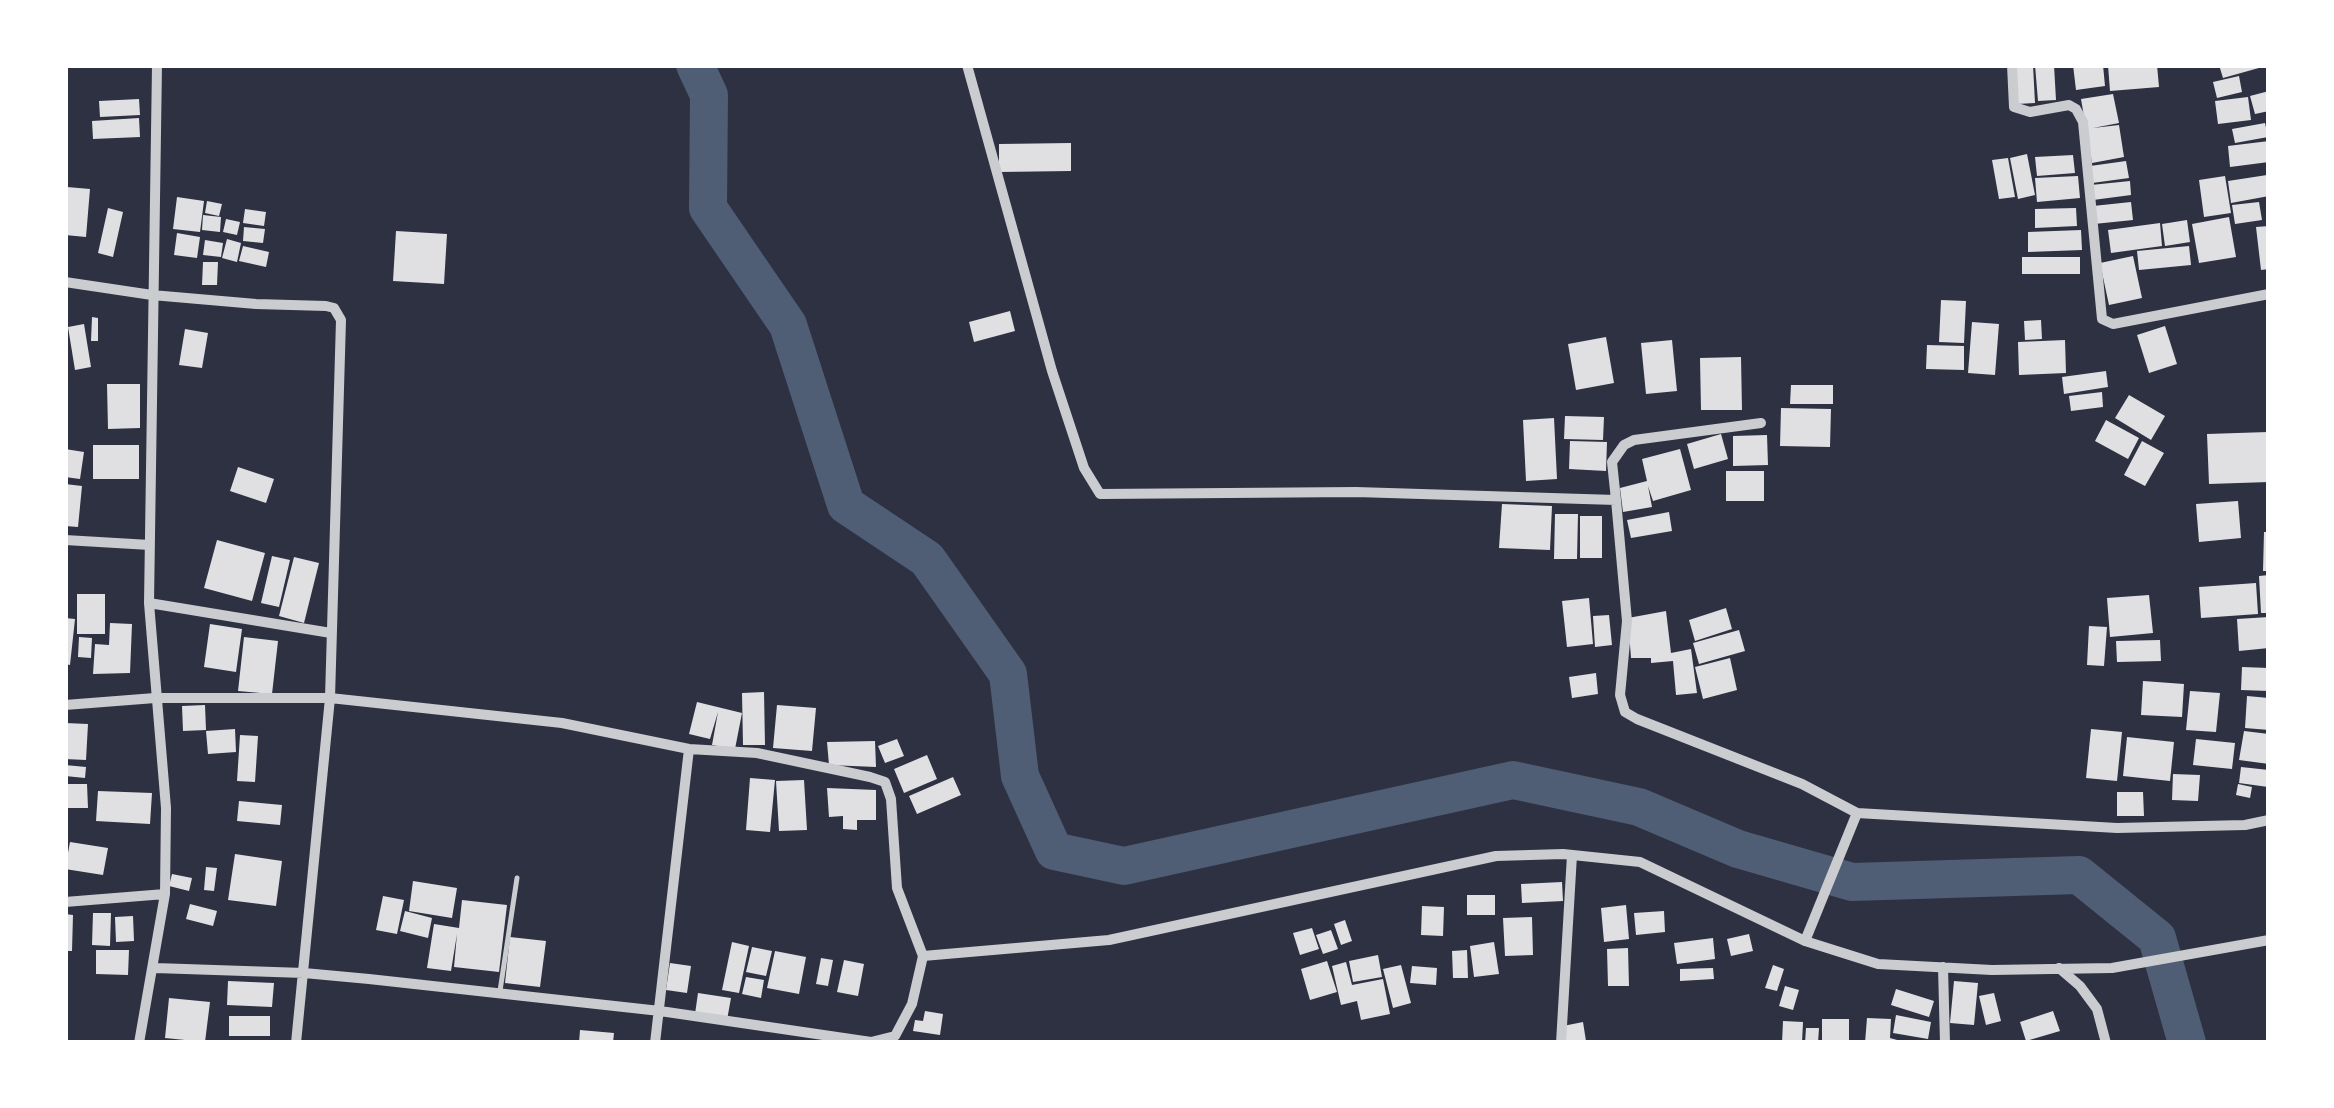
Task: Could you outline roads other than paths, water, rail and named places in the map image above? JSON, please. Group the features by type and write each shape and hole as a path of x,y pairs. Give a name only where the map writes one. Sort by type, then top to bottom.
{"street":[{"path":"139,1043 165,894 166,808 149,603 157,65"},
{"path":"967,65 1052,371 1084,468 1100,494 1356,492 1616,500"},
{"path":"2012,65 2014,107 2024,112 2069,105 2083,122 2102,319 2113,324 2269,294"},
{"path":"65,282 152,296 326,306 338,313 341,320 330,698 296,1043"},
{"path":"1761,423 1634,440 1624,444 1612,462 1627,621 1620,696 1625,712 1802,784 1857,813 2117,828 2245,825 2269,820"},
{"path":"65,540 150,546"},
{"path":"149,603 331,633"},
{"path":"65,705 154,698 330,698 562,723 689,748 757,753 885,782 892,800 898,888 923,956 912,1004 895,1036 883,1042 660,1012 304,973 154,968"},
{"path":"655,1043 689,748"},
{"path":"1805,941 1857,813"},
{"path":"923,956 1109,940 1496,856 1572,855 1640,862 1805,941 1878,964 1992,970 2112,968 2269,940"},
{"path":"1561,1043 1572,855"},
{"path":"65,902 165,894"},
{"path":"1943,967 1945,1043"},
{"path":"2058,968 2080,986 2098,1009 2106,1043"}],"lane":[{"path":"500,994 517,878"}],"waterway":[{"path":"695,65 709,95 708,208 788,325 846,505 927,559 1008,674 1020,776 1054,851 1124,866 1513,780 1639,807 1738,849 1852,882 2079,875 2157,938 2187,1043"}]}
